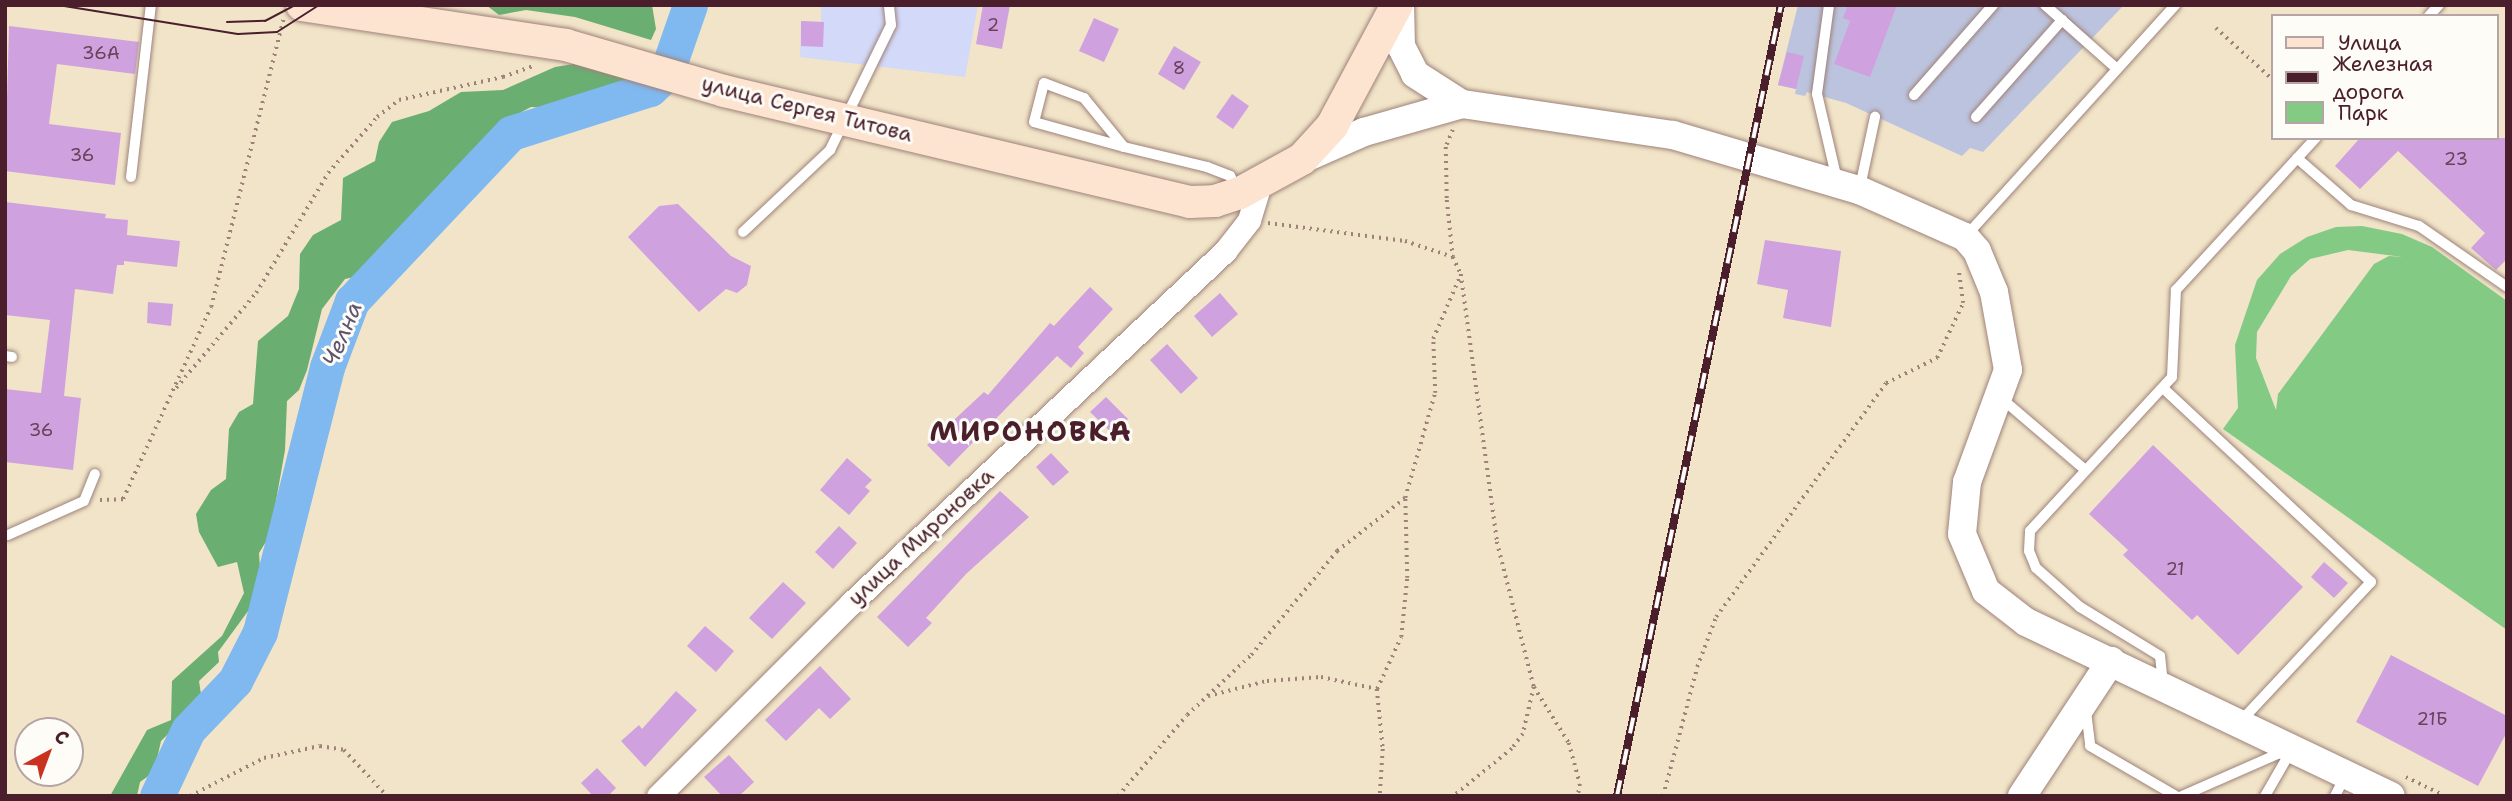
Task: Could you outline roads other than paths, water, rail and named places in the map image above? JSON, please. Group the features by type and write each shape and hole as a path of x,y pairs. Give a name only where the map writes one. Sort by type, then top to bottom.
{"main road":[{"name":"улица Сергея Титова","path":"293,10 563,45 724,91 847,119 1164,199 1215,201 1249,199 1302,159 1332,126 1399,5"}],"street":[{"path":"1399,5 1401,46 1415,74 1462,104 1673,135 1848,187 1971,244 1994,292 2006,336 2008,370 2001,398 1968,482 1962,534 1986,591 2026,622 2293,747 2341,785 2391,796"},
{"path":"1302,159 1364,132 1462,104"},
{"name":"улица Мироновка","path":"658,796 851,603 1226,251 1249,199"},
{"path":"2022,796 2111,660"}],"lane":[{"path":"131,177 151,5"},
{"path":"743,232 830,150 891,25 889,5"},
{"path":"1829,5 1816,94 1848,187"},
{"path":"1914,95 1993,5"},
{"path":"2045,5 2117,69"},
{"path":"1971,244 2117,69 2175,5"},
{"path":"1976,117 2062,20"},
{"path":"1124,148 1084,98 1044,83 1034,122 1124,148 1230,176 1249,199"},
{"path":"1848,187 1875,117"},
{"path":"2163,684 2160,656 2080,607 2036,568 2029,551 2031,531 2084,469 2172,377 2176,290 2314,140"},
{"path":"2297,158 2351,205 2419,226 2507,287"},
{"path":"2164,388 2371,582 2241,721"},
{"path":"2001,398 2084,469"},
{"path":"8,535 84,501 95,474"},
{"path":"2085,701 2090,746 2176,796"},
{"path":"2182,796 2293,747"},
{"path":"2265,796 2293,747"}],"waterway":[{"name":"Челна","path":"157,796 188,730 235,681 260,632 327,367 352,301 511,133 650,89 666,74 690,5"}],"tram line":[{"path":"58,5 238,34 277,32 319,5"},
{"path":"227,22 265,21 295,5"}],"railway":[{"path":"1617,796 1781,5"}],"district":[{"name":"МИРОНОВКА","path":"1031,431"}]}
